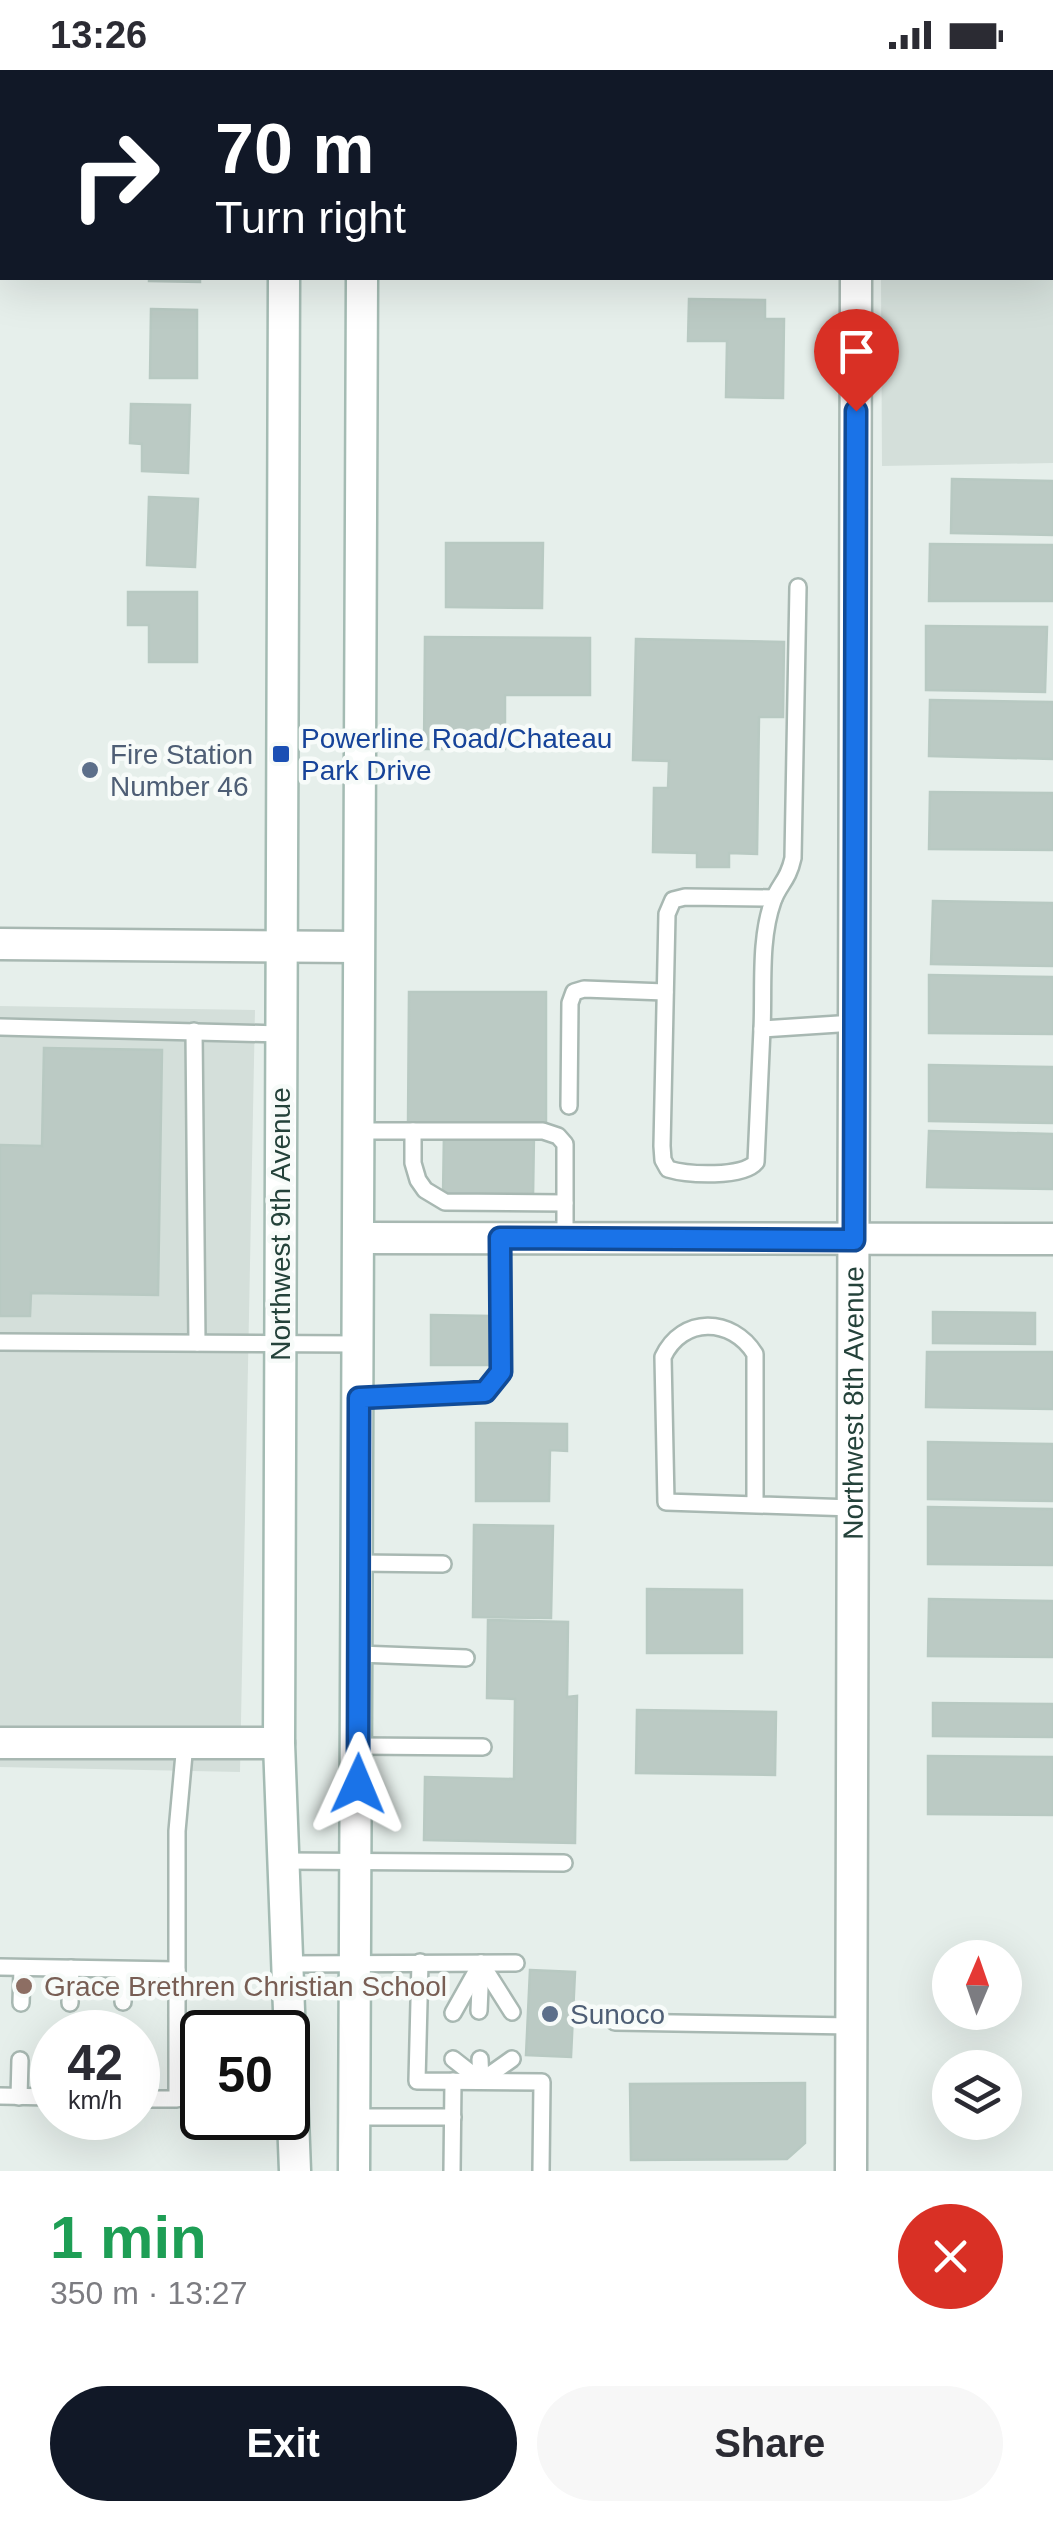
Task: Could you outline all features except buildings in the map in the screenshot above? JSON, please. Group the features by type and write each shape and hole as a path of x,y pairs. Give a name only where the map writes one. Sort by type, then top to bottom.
{"main road":[{"name":"Northwest 9th Avenue","path":"284,280 279,1743 295,2171"},
{"path":"354,2171 362,280"},
{"name":"Northwest 8th Avenue","path":"851,2171 856,280"},
{"path":"0,944 358,947"},
{"path":"360,1238 1053,1240"},
{"path":"0,1743 279,1743"}],"lane":[{"path":"774,898 685,896 673,900 667,914 662,1146 668,1168 735,1173 749,1170 756,1162 766,937 774,898 786,881 792,858 798,588"},
{"path":"569,1106 570,1002 574,992 666,992"},
{"path":"762,1029 854,1024"},
{"path":"0,1026 280,1034"},
{"path":"194,1031 197,1343"},
{"path":"360,1131 543,1131 558,1136 565,1144 565,1238"},
{"path":"413,1131 413,1163 418,1180 435,1197 454,1203 565,1203"},
{"path":"454,1203 454,1238"},
{"path":"359,1398 485,1392 501,1372 500,1238"},
{"path":"754,1505 755,1354 744,1336 722,1328 689,1327 671,1340 663,1357 666,1502 754,1505 853,1508"},
{"path":"0,1342 360,1344"},
{"path":"359,1563 442,1564"},
{"path":"359,1654 466,1658"},
{"path":"160,2099 177,2099 177,1831 185,1743"},
{"path":"358,1746 482,1747"},
{"path":"284,1860 564,1863"},
{"path":"420,1962 417,2081 542,2082 541,2171"},
{"path":"480,2011 481,1963"},
{"path":"481,1963 512,2012"},
{"path":"453,2012 481,1963"},
{"path":"288,1964 516,1963"},
{"path":"0,1967 177,1970"},
{"path":"21,2003 22,1968"},
{"path":"70,2002 71,1968"},
{"path":"122,2002 123,1970"},
{"path":"615,2022 852,2026"},
{"path":"452,2059 481,2081"},
{"path":"480,2059 481,2081"},
{"path":"481,2081 512,2059"},
{"path":"20,2060 20,2096"},
{"path":"452,2171 454,2081"},
{"path":"0,2096 30,2096"},
{"path":"355,2117 453,2117"}],"shaded area":[{"path":"881,280 1053,280 1053,463 882,466"},
{"path":"0,1006 255,1010 240,1772 0,1767"}],"place":[{"name":"Powerline Road/Chateau Park Drive","path":"281,754"},
{"name":"Fire Station Number 46","path":"90,770"},
{"name":"Grace Brethren Christian School","path":"24,1986"},
{"name":"Sunoco","path":"550,2014"}],"route":[{"path":"358,1784 359,1398 485,1392 501,1372 500,1238 854,1240 856,411"}]}
